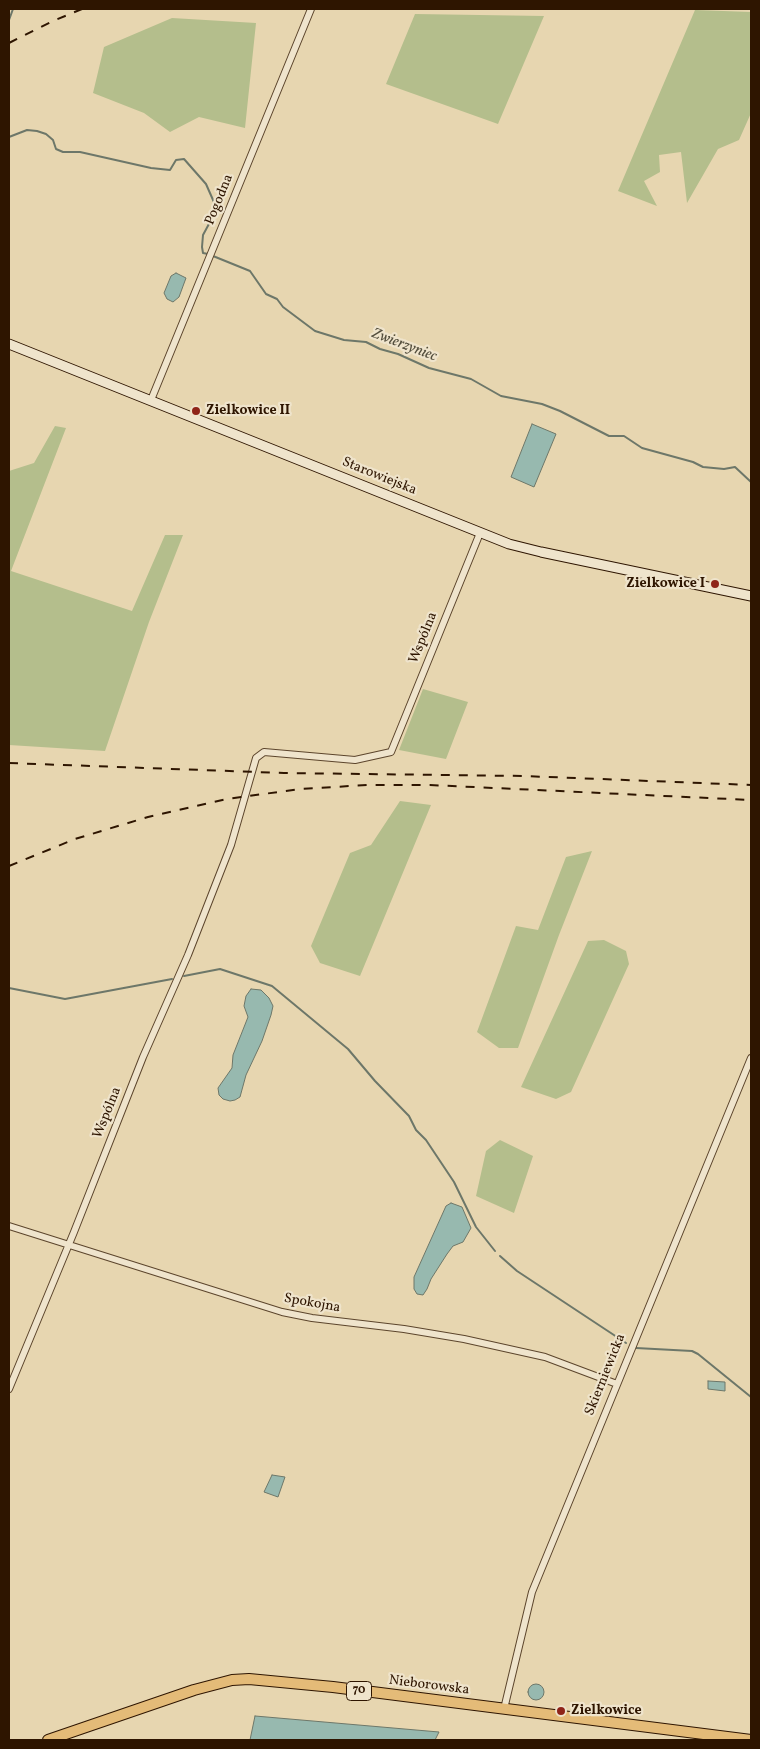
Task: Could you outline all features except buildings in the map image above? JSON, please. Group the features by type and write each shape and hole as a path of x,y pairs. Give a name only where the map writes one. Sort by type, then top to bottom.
{"main road":[{"name":"Nieborowska","path":"48,1740 209,1686 232,1680 249,1679 324,1686 751,1740"}],"street":[{"name":"Pogodna","path":"151,400 311,9"},
{"name":"Starowiejska","path":"9,344 509,544 751,596"},
{"name":"Wspólna","path":"9,1389 144,1057 188,955 230,845 255,760 264,752 355,760 391,752 480,533"},
{"name":"Skierniewicka","path":"504,1709 532,1592 751,1058"},
{"name":"Spokojna","path":"9,1226 282,1312 474,1341 545,1357 617,1384"}],"green space":[{"path":"695,10 751,12 751,113 739,140 718,149 687,203 681,152 659,155 660,172 644,181 657,206 618,191"},
{"path":"415,14 544,16 498,124 386,84"},
{"path":"172,18 256,23 245,128 199,117 170,132 144,113 93,93 104,47"},
{"path":"55,426 66,428 11,571 132,611 165,535 183,535 149,622 105,751 9,745 9,471 34,463"},
{"path":"423,689 468,702 446,759 399,750"},
{"path":"400,801 431,805 360,976 320,963 311,946 350,853 371,845"},
{"path":"592,851 518,1048 499,1048 477,1032 516,926 538,930 566,857"},
{"path":"604,940 626,951 629,964 571,1092 556,1099 521,1087 588,941"},
{"path":"500,1140 533,1156 514,1213 476,1196 486,1151"}],"water":[{"path":"176,273 186,278 179,297 173,302 167,299 164,293 171,276"},
{"path":"532,424 556,434 534,487 511,477"},
{"path":"251,989 261,990 269,998 273,1006 262,1041 246,1075 240,1097 230,1101 223,1099 219,1095 218,1088 232,1068 233,1055 248,1017 244,1006 246,996"},
{"path":"451,1203 462,1207 471,1228 463,1242 453,1246 447,1254 423,1295 417,1294 414,1289 414,1277 446,1206"},
{"path":"708,1381 725,1382 725,1391 708,1389"},
{"path":"272,1475 285,1477 278,1497 264,1492"},
{"path":"536,1684 544,1692 536,1700 528,1692"},
{"path":"255,1716 439,1732 435,1740 250,1740"}],"waterway":[{"path":"9,20 13,9"},
{"name":"Zwierzyniec","path":"9,137 27,130 37,131 46,134 53,140 56,149 63,152 80,152 151,168 170,170 176,160 184,159 206,184 217,209 203,235 203,253 208,254"},
{"name":"Zwierzyniec","path":"213,256 250,271 266,294 277,299 283,307 315,331 344,340 366,342 429,368 471,379 501,396 542,404 609,436 624,436 642,448 693,462 703,467 724,469 735,467 751,482"},
{"path":"184,976 220,969 272,986 348,1049 375,1081 409,1116 416,1130 426,1140 454,1182 476,1227 495,1251"},
{"path":"9,988 65,999 172,979"},
{"path":"500,1256 517,1271 626,1343"},
{"path":"636,1348 692,1351 751,1397"}],"railway":[{"path":"9,43 82,9"},
{"path":"9,763 284,773 524,776 751,785"},
{"path":"9,866 75,839 148,817 227,799 300,789 367,785 430,785 751,800"}],"place":[{"name":"Zielkowice II","path":"196,411"},
{"name":"Zielkowice I","path":"715,584"},
{"name":"Zielkowice","path":"561,1711"}]}
